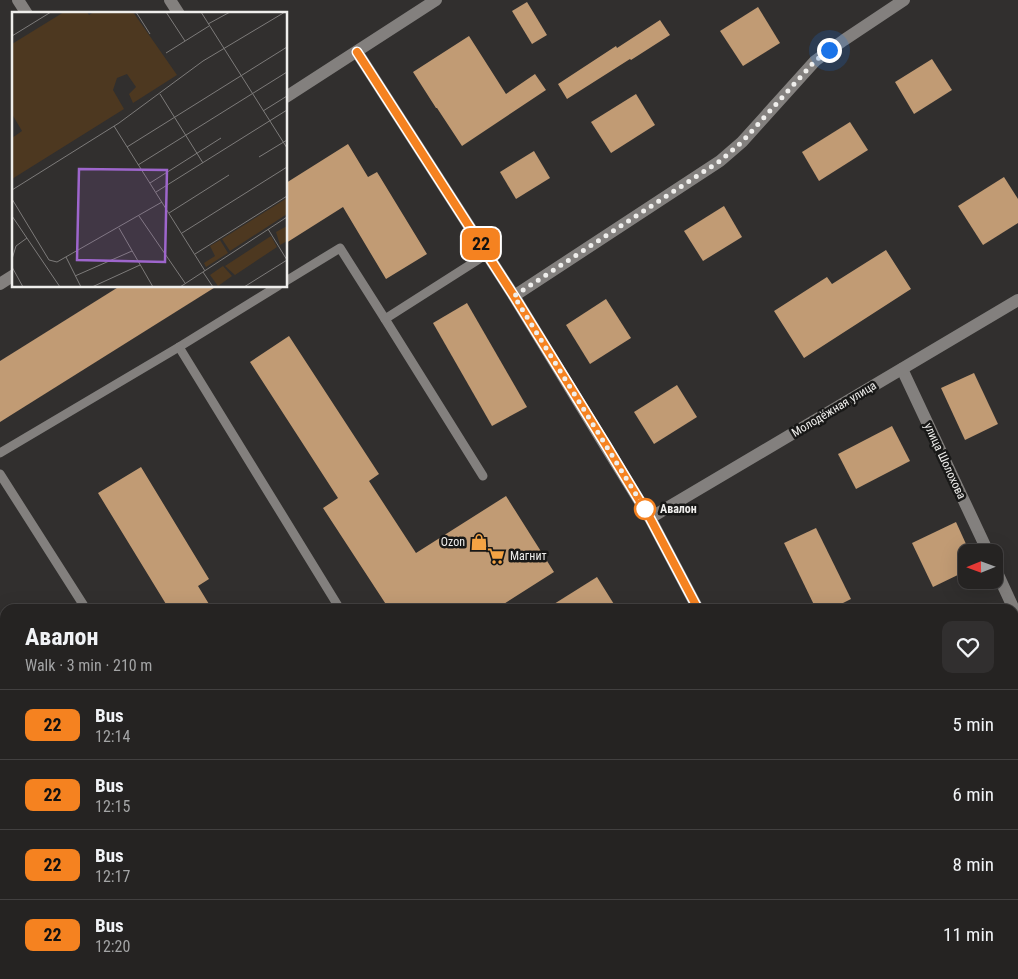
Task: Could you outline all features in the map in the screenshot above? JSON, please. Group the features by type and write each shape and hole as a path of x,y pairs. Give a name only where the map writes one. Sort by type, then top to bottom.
{"street":[{"path":"18,0 26,12"},
{"path":"170,0 178,12"},
{"path":"288,97 436,0"},
{"path":"514,296 720,161 742,142 815,61 904,0"},
{"path":"357,52 514,296 650,518 695,604"},
{"path":"0,284 12,276"},
{"name":"Молодёжная улица","path":"650,518 1018,300"},
{"name":"улица Шолохова","path":"902,368 984,544"},
{"path":"1003,586 1012,604"}],"lane":[{"path":"288,280 340,248 483,476"},
{"path":"385,319 487,254"},
{"path":"0,453 275,288"},
{"path":"179,347 337,604"},
{"path":"0,474 83,604"}],"building":[{"path":"527,2 547,35 532,44 512,11"},
{"path":"758,7 780,43 743,66 720,31"},
{"path":"660,20 670,35 567,99 558,84"},
{"path":"469,36 506,94 535,74 546,90 462,146 413,72"},
{"path":"932,59 952,90 914,114 895,82"},
{"path":"636,94 655,125 611,153 591,122"},
{"path":"850,122 868,150 819,181 802,152"},
{"path":"348,144 368,177 377,172 427,254 386,279 343,207 288,242 288,182"},
{"path":"534,151 550,178 516,199 500,172"},
{"path":"1004,177 1018,199 1018,223 983,245 958,206"},
{"path":"724,206 742,237 703,261 684,231"},
{"path":"886,250 911,289 804,358 774,311 827,277 832,284"},
{"path":"117,288 214,288 0,422 0,361"},
{"path":"606,299 631,338 590,364 566,325"},
{"path":"467,303 527,407 492,426 433,323"},
{"path":"289,336 379,474 369,481 416,553 506,496 554,572 504,604 386,604 323,508 338,498 250,362"},
{"path":"974,373 998,424 965,440 941,388"},
{"path":"677,385 697,417 654,444 634,412"},
{"path":"892,426 910,461 856,489 838,454"},
{"path":"141,467 209,579 198,586 209,604 166,604 98,493"},
{"path":"956,522 966,544 958,544 958,575 933,587 912,543"},
{"path":"816,528 851,599 841,604 814,604 784,543"},
{"path":"597,577 614,604 554,604"}],"bus line":[{"name":"22","path":"357,52 514,296 606,445 650,518 695,604"}],"place":[{"name":"Авалон","path":"645,509"},
{"name":"Ozon","path":"479,542"},
{"name":"Магнит","path":"496,556"}],"route":[{"path":"645,509 514,296 720,161 742,142 815,61 829,50"}]}
